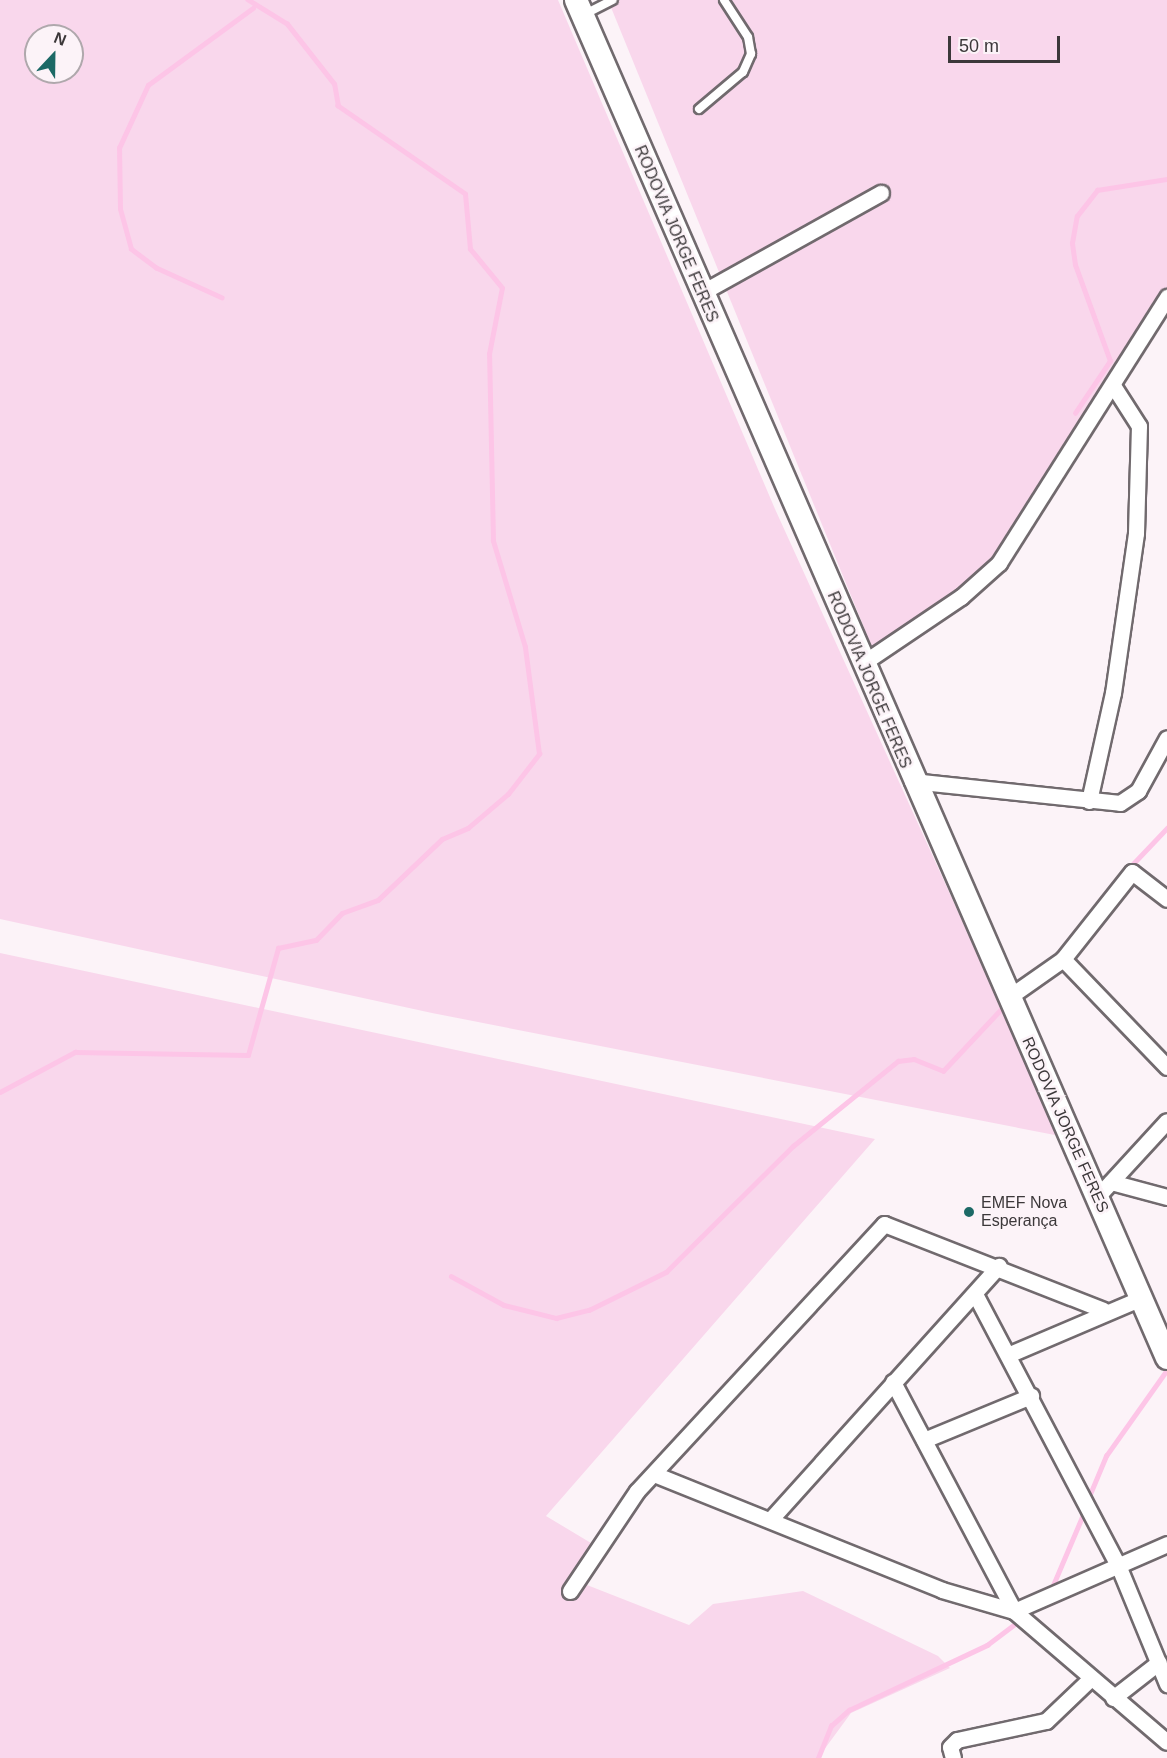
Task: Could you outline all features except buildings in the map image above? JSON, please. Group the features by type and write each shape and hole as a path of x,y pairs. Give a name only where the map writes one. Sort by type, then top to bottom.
{"main road":[{"name":"RODOVIA JORGE FERES","path":"579,7 912,781 1009,997 1104,1190 1141,1298 1167,1358"}],"street":[{"path":"701,292 881,193"},
{"path":"863,663 961,597 999,563 1114,387 1167,297"},
{"path":"1089,801 1113,693 1136,533 1139,426 1114,387"},
{"path":"912,781 1120,803 1132,796 1167,738"},
{"path":"1009,997 1064,958 1132,872 1167,899"},
{"path":"1064,958 1167,1067"},
{"path":"1104,1190 1167,1121"},
{"path":"1104,1190 1167,1197"},
{"path":"570,1591 613,1523 654,1474 879,1227 896,1225 1103,1310"},
{"path":"770,1520 999,1266"},
{"path":"975,1294 1010,1354 1118,1565 1167,1684"},
{"path":"1010,1354 1103,1310 1141,1298"},
{"path":"893,1382 1014,1611 1167,1742"},
{"path":"924,1440 1031,1396"},
{"path":"654,1474 965,1598 1014,1611 1167,1544"},
{"path":"1113,1698 1159,1662"},
{"path":"953,1758 950,1747 957,1740 1046,1721 1090,1678"}],"lane":[{"path":"579,7 613,0"},
{"path":"699,109 743,72 751,54 748,37 724,0"}],"shaded area":[{"path":"0,0 558,0 775,509 1060,1136 432,1013 0,919"},
{"path":"608,0 1167,0 1167,307 979,580 874,652"},
{"path":"0,953 875,1139 546,1516 601,1549 587,1585 689,1625 713,1604 803,1591 938,1656 950,1668 851,1713 818,1758 0,1758"}],"waterway":[{"path":"0,1092 75,1052 248,1055 278,948 316,940 342,913 378,900 442,839 468,828 508,794 539,754 525,647 493,541 489,354 502,288 470,249 465,194 338,106 334,84 287,24 248,0"},
{"path":"222,298 156,268 131,249 120,209 119,148 148,85 253,8"},
{"path":"1075,413 1110,361 1075,265 1072,243 1077,216 1097,190 1167,179"},
{"path":"1128,869 1167,828"},
{"path":"451,1276 504,1305 556,1318 589,1310 666,1272 793,1146 898,1061 914,1059 943,1071 1006,1004"},
{"path":"1088,1499 1106,1456 1167,1370"},
{"path":"1051,1590 1085,1510"},
{"path":"818,1758 831,1726 849,1710 987,1645 1036,1608"}],"place":[{"name":"EMEF Nova Esperança","path":"969,1212"}]}
